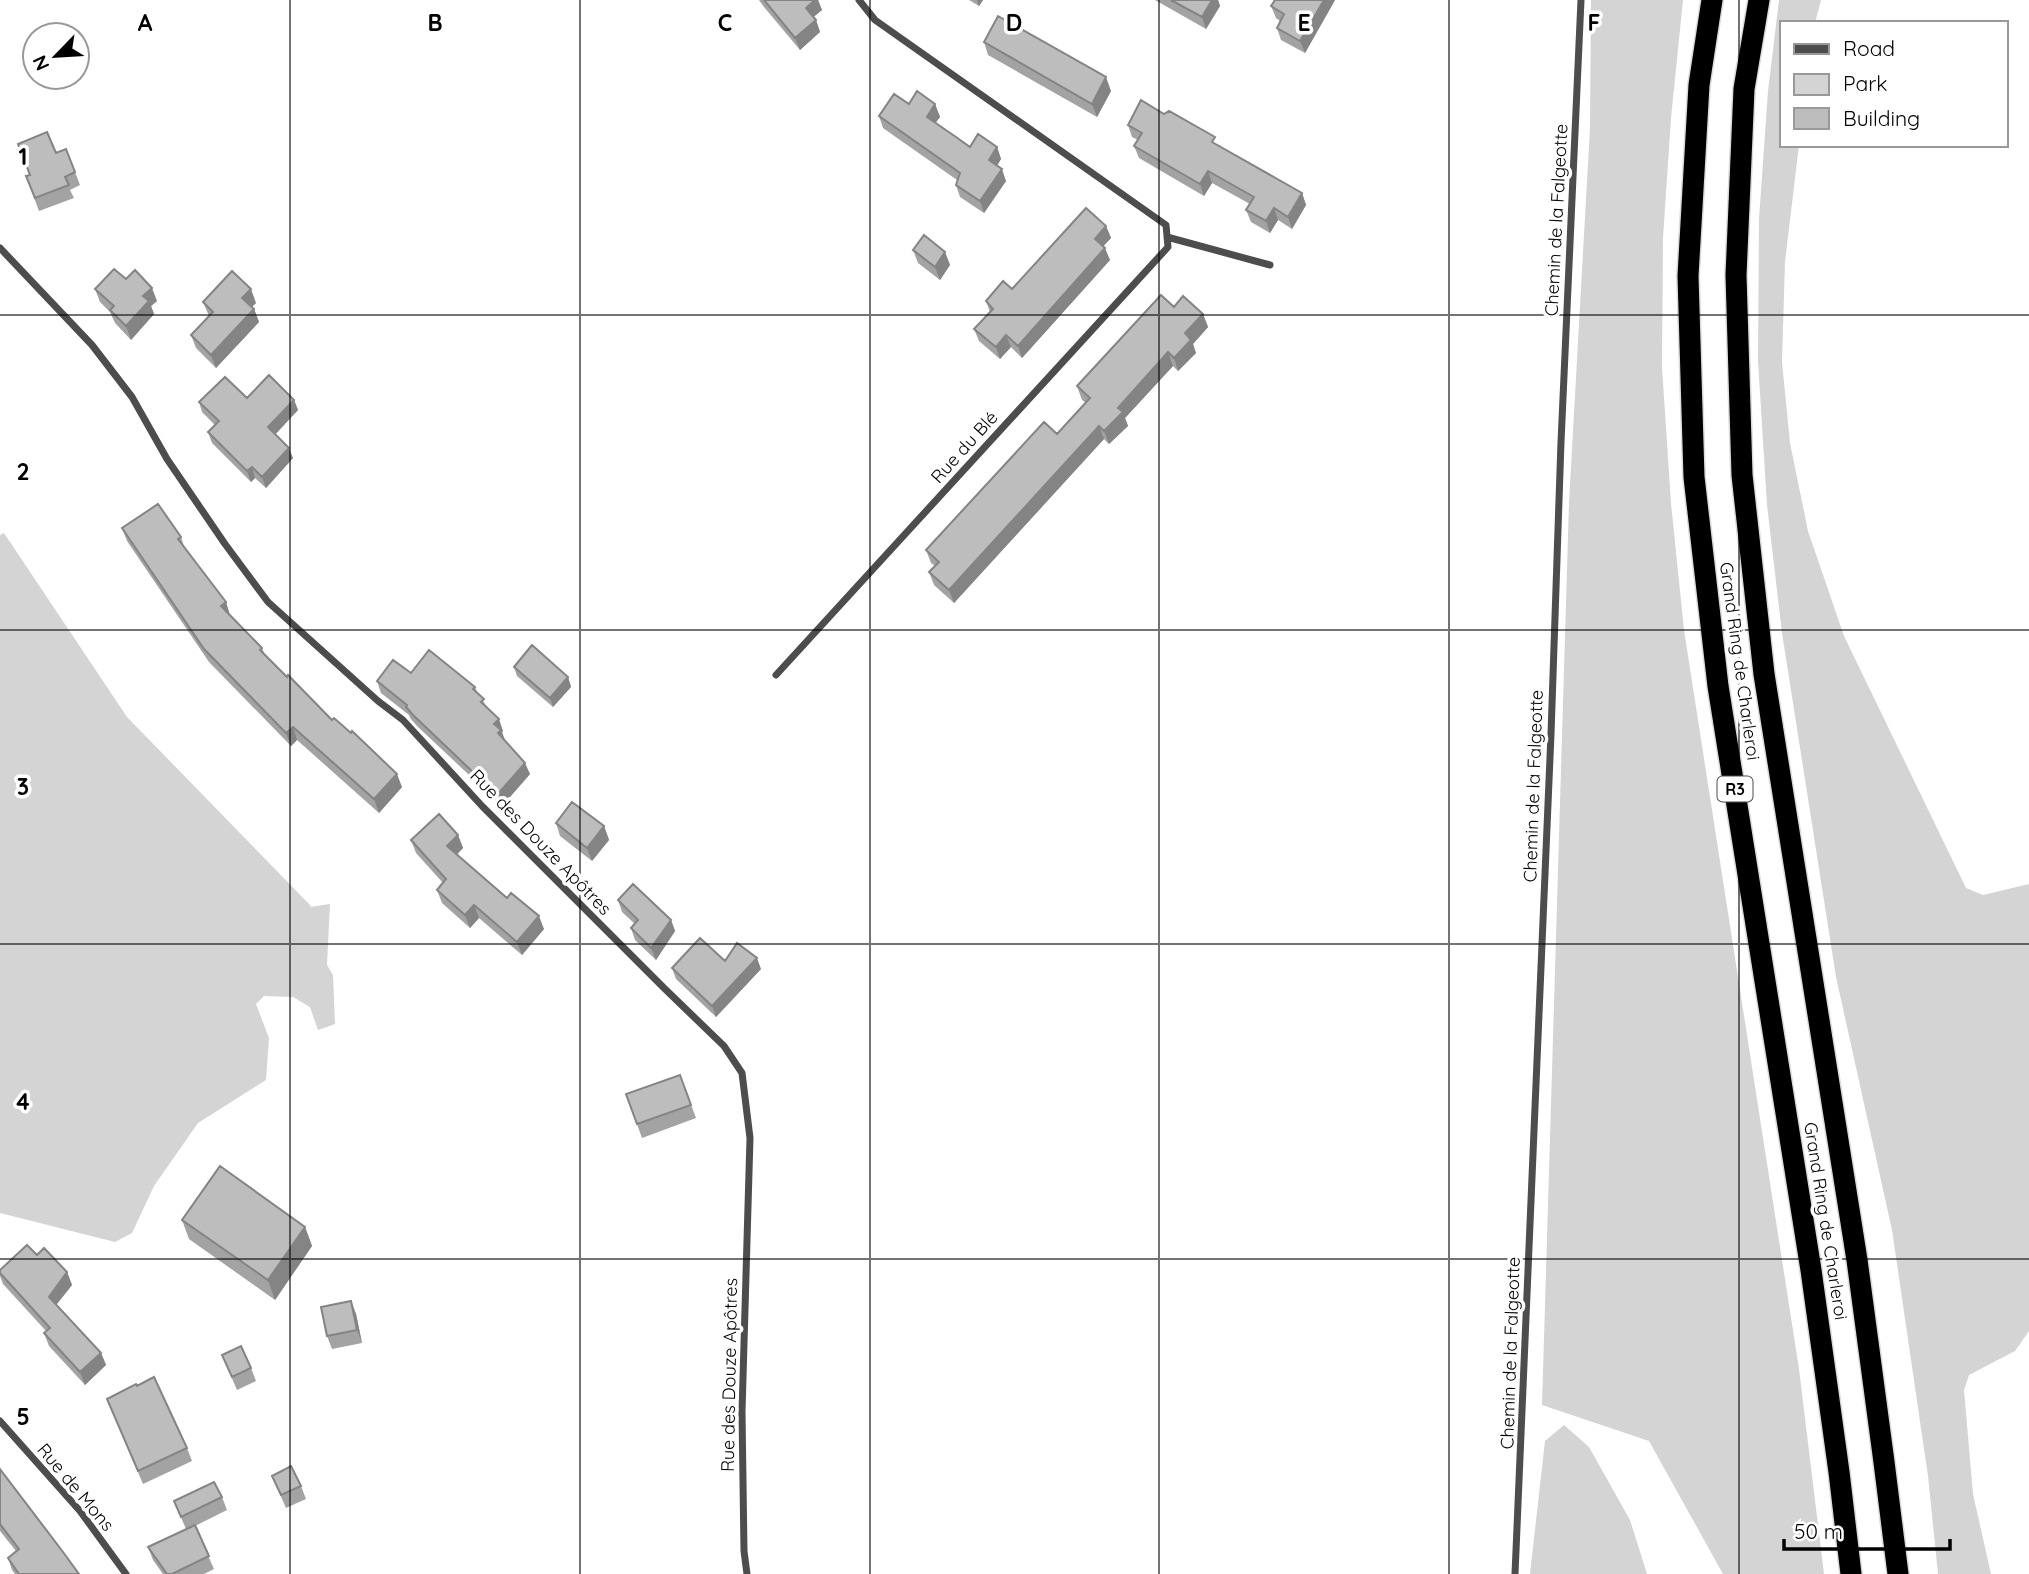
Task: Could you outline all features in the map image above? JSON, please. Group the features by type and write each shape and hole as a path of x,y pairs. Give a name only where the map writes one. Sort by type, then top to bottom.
{"highway":[{"name":"Grand Ring de Charleroi","path":"1712,0 1699,85 1688,276 1694,477 1718,686 1811,1270 1851,1574"},
{"name":"Grand Ring de Charleroi","path":"1759,0 1744,89 1736,275 1742,475 1765,674 1857,1259 1898,1574"}],"street":[{"path":"859,0 875,20 1166,225 1167,237 1270,265"},
{"name":"Chemin de la Falgeotte","path":"1515,1574 1581,0"},
{"name":"Rue du Blé","path":"776,675 1168,247 1167,237"},
{"name":"Rue des Douze Apôtres","path":"0,248 92,345 132,397 167,459 268,602 378,701 403,720 482,806 723,1046 742,1073 750,1138 742,1412 744,1551 747,1574"},
{"name":"Rue de Mons","path":"0,1421 80,1511 126,1574"}],"green space":[{"path":"1591,0 1683,0 1663,238 1662,367 1671,503 1684,630 1799,1369 1824,1574 1723,1574 1649,1441 1542,1405 1569,502 1590,128"},
{"path":"1779,0 1821,0 1816,21 1780,21 1780,147 1799,147 1785,262 1782,362 1790,443 1808,531 1844,636 1966,888 1983,895 2029,884 2029,1331 2015,1351 1969,1375 1964,1390 1973,1494 1991,1574 1938,1574 1928,1476 1892,1230 1836,977 1782,633 1767,505 1758,361 1759,219 1768,91"},
{"path":"4,533 127,717 310,907 330,904 327,965 333,975 335,1024 318,1030 310,1007 293,997 264,996 256,1004 269,1038 266,1080 198,1123 154,1186 132,1233 115,1242 0,1213 0,535"},
{"path":"1564,1425 1589,1447 1630,1520 1647,1574 1530,1574 1545,1441"}],"building":[{"path":"764,0 815,0 806,8 816,20 795,38"},
{"path":"1171,0 1212,0 1202,17"},
{"path":"1275,0 1324,0 1300,41 1277,28 1284,14 1271,6"},
{"path":"998,16 1106,77 1092,104 984,42"},
{"path":"917,91 935,104 927,117 970,147 978,134 997,147 989,160 1002,169 980,201 956,185 960,173 879,116 894,94 909,104"},
{"path":"1141,100 1164,114 1169,111 1215,137 1212,142 1302,193 1288,217 1274,208 1266,221 1246,210 1254,197 1208,171 1200,184 1134,146 1142,133 1128,125"},
{"path":"47,132 56,153 66,149 75,172 65,177 69,185 35,198 26,176 30,175 18,144"},
{"path":"1086,208 1106,226 1095,239 1105,248 1018,346 1006,335 996,347 974,329 993,309 986,301 1003,281 1012,289"},
{"path":"924,235 945,252 935,267 913,250"},
{"path":"114,269 126,279 135,270 152,288 143,296 149,301 126,326 110,310 114,306 95,289"},
{"path":"232,271 251,289 242,298 254,309 211,355 191,335 213,312 203,302"},
{"path":"1161,295 1174,307 1183,296 1203,314 1185,333 1191,340 1174,358 1168,352 1118,408 1123,412 1104,431 1099,426 949,590 929,572 939,562 926,550 1044,422 1057,434 1090,398 1077,386"},
{"path":"269,375 294,400 268,427 289,448 262,477 252,467 247,471 208,432 219,421 199,402 225,377 247,398"},
{"path":"158,504 181,537 178,539 226,602 221,606 262,648 260,650 332,720 334,718 351,733 352,731 397,774 374,799 293,727 286,733 204,649 122,528"},
{"path":"532,645 568,677 550,698 514,667"},
{"path":"429,650 475,687 473,689 484,699 481,702 499,719 494,724 501,730 498,733 525,763 497,795 413,715 407,705 377,681 393,660 411,673"},
{"path":"572,802 604,826 587,848 556,823"},
{"path":"439,814 458,835 447,846 507,898 511,893 539,916 517,942 474,905 465,915 437,890 446,879 411,840"},
{"path":"633,884 671,920 651,948 631,928 638,920 618,900"},
{"path":"700,938 725,961 737,943 757,958 712,1006 672,968"},
{"path":"680,1075 691,1105 637,1124 626,1094"},
{"path":"220,1166 305,1227 268,1280 182,1220"},
{"path":"27,1245 37,1255 44,1248 67,1272 49,1297 101,1353 80,1372 44,1333 50,1328 0,1273"},
{"path":"351,1301 357,1330 327,1336 321,1307"},
{"path":"241,1346 251,1368 232,1377 222,1355"},
{"path":"154,1377 187,1448 138,1471 107,1399"},
{"path":"291,1466 301,1486 281,1495 272,1476"},
{"path":"0,1469 79,1574 19,1574 8,1558 19,1549 0,1524"},
{"path":"214,1482 222,1497 181,1517 174,1501"},
{"path":"195,1525 209,1556 167,1574 148,1547"}]}
